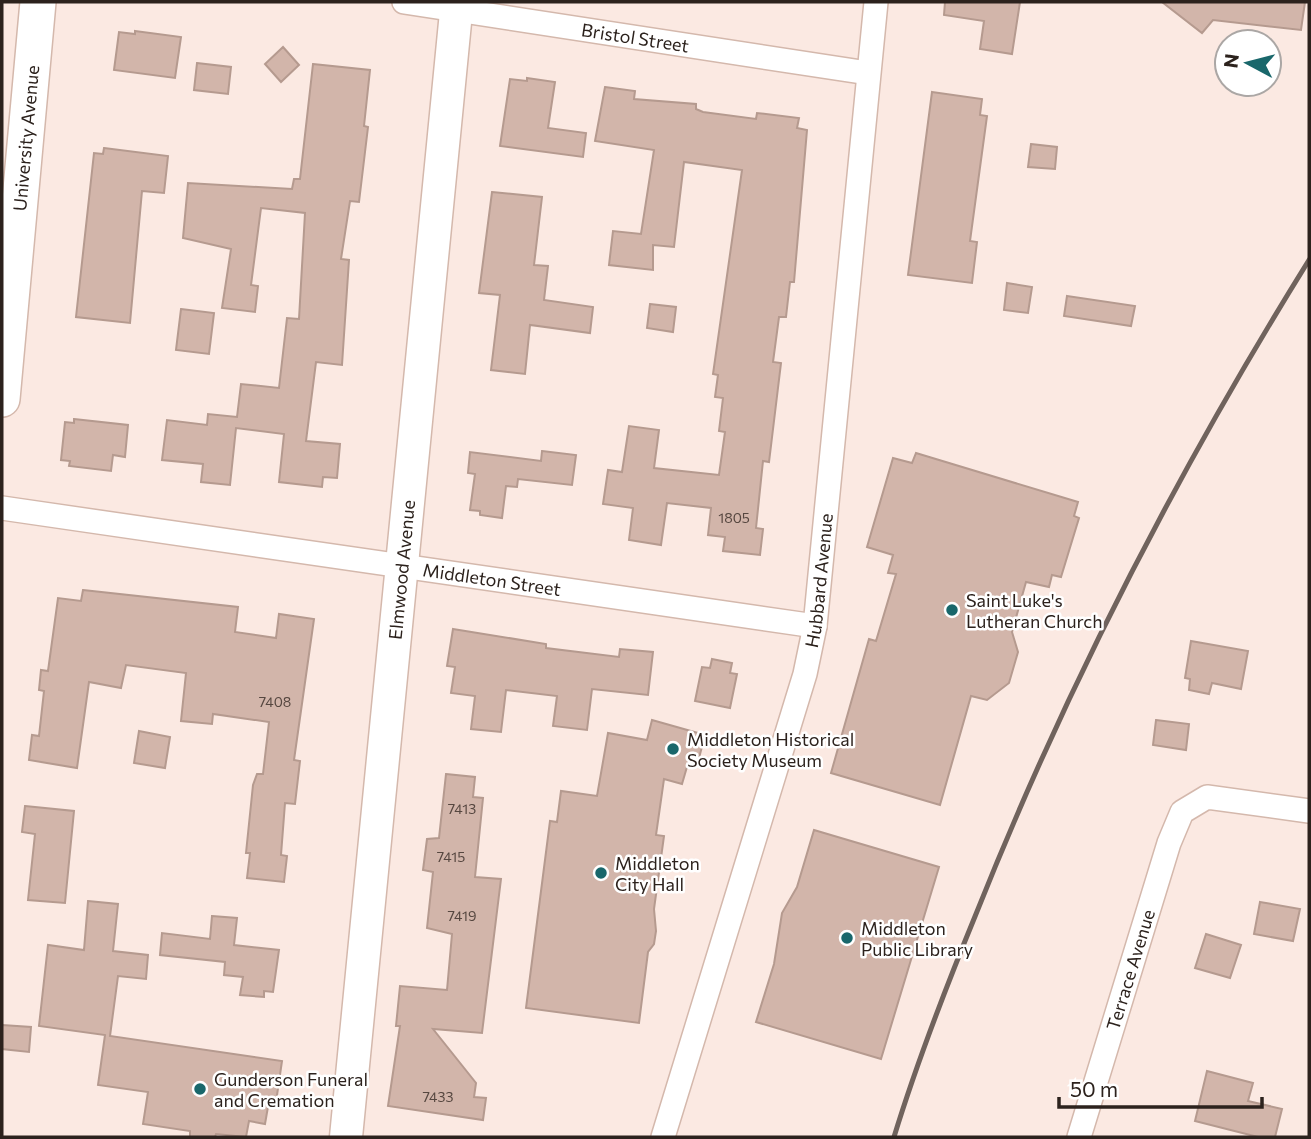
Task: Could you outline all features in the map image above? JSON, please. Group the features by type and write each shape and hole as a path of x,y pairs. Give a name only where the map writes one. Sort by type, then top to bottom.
{"main road":[{"name":"University Avenue","path":"2,399 38,2"}],"street":[{"name":"Bristol Street","path":"404,2 456,6 868,73"},
{"name":"Hubbard Avenue","path":"663,1137 804,674 815,626 876,2"},
{"name":"Elmwood Avenue","path":"346,1137 456,6"},
{"name":"Middleton Street","path":"2,508 815,626"},
{"name":"Terrace Avenue","path":"1079,1137 1169,843 1182,812 1207,797 1309,811"}],"building":[{"path":"945,2 1020,2 1012,54 980,49 984,21 944,15"},
{"path":"1162,2 1305,2 1301,30 1213,20 1202,33"},
{"path":"135,31 181,37 175,78 114,70 119,32 135,34"},
{"path":"283,47 299,65 281,82 265,64"},
{"path":"197,63 231,67 228,94 194,90"},
{"path":"313,64 370,70 364,126 368,127 359,202 350,201 341,259 349,260 342,365 316,362 306,441 340,444 337,478 323,477 322,487 279,482 284,434 236,428 230,485 201,482 203,464 162,460 167,420 207,425 208,414 237,417 241,384 279,388 287,318 299,319 305,213 261,208 251,285 258,286 255,312 222,308 231,249 183,238 188,183 292,189 294,179 300,179"},
{"path":"527,78 555,82 548,128 586,133 583,157 500,146 510,79 527,81"},
{"path":"605,87 635,91 634,99 696,104 696,109 703,112 756,119 757,113 799,118 797,128 807,130 794,282 790,282 786,317 779,317 773,362 781,363 769,462 763,461 756,528 763,529 760,555 723,551 725,537 708,535 711,508 667,503 661,545 629,540 633,508 603,504 608,470 622,472 629,426 659,430 654,468 719,475 725,432 719,431 723,398 715,397 718,375 713,374 742,170 684,162 674,247 653,245 653,270 609,265 613,231 641,234 654,150 595,141"},
{"path":"932,92 982,99 980,115 987,116 970,241 977,242 972,283 908,275"},
{"path":"1031,144 1057,147 1055,169 1028,167"},
{"path":"104,148 168,156 164,193 142,191 130,323 76,317 94,153 103,154"},
{"path":"492,192 542,197 534,265 548,266 544,300 593,307 590,333 530,325 525,374 491,370 500,295 479,293"},
{"path":"1007,283 1032,287 1028,313 1004,310"},
{"path":"1067,296 1135,306 1131,326 1064,316"},
{"path":"650,304 676,307 673,332 647,328"},
{"path":"181,309 214,313 209,354 176,350"},
{"path":"74,419 128,425 125,457 113,455 111,471 69,466 70,461 61,460 65,422 74,423"},
{"path":"542,451 576,455 572,485 518,479 517,487 506,486 502,518 480,515 480,511 470,510 475,474 468,473 470,452 541,461"},
{"name":"Saint Luke's Lutheran Church","path":"916,453 1078,502 1074,516 1079,518 1061,577 1052,575 1049,587 1026,582 1012,632 1018,652 1009,683 987,700 971,696 940,805 831,773 869,639 876,641 896,574 888,573 893,555 867,547 893,458 912,463"},
{"path":"83,590 238,607 235,632 276,638 279,614 314,619 294,760 300,761 295,804 285,803 281,855 287,856 284,882 247,878 250,853 246,853 253,785 257,774 263,774 269,722 213,714 212,724 181,721 186,673 126,665 121,688 89,682 77,768 29,760 32,735 39,736 44,691 39,690 41,670 48,671 58,598 81,601"},
{"path":"453,629 546,644 546,648 619,657 620,649 653,652 648,695 592,689 587,730 553,726 557,696 506,690 501,732 471,729 475,696 451,693 455,667 447,666"},
{"path":"1191,641 1248,651 1241,689 1212,683 1209,694 1189,690 1190,679 1185,678"},
{"path":"712,659 732,663 730,673 737,674 730,708 695,701 702,667 710,668"},
{"name":"Middleton City Hall","path":"652,720 705,735 698,762 689,760 682,784 664,779 656,835 664,836 654,909 656,931 654,944 648,952 639,1023 526,1008 550,821 557,822 561,791 597,796 608,733 647,740"},
{"path":"1156,720 1189,724 1186,750 1153,745"},
{"path":"139,731 170,737 165,768 134,763"},
{"path":"446,774 475,777 473,797 483,798 475,877 501,879 482,1033 433,1029 476,1083 474,1097 486,1098 483,1120 388,1106 400,1026 396,1026 400,986 447,990 452,934 427,928 433,872 423,870 427,839 439,838"},
{"path":"25,806 74,811 65,903 28,900 35,834 22,832"},
{"name":"Middleton Public Library","path":"814,830 939,867 881,1059 756,1022 774,964 782,913 797,887"},
{"name":"Gunderson Funeral and Cremation","path":"88,901 118,904 113,951 148,955 146,979 118,976 110,1036 282,1061 276,1102 269,1101 265,1124 249,1121 246,1137 216,1134 215,1137 190,1137 190,1131 143,1124 148,1092 98,1085 105,1035 39,1026 48,945 84,950"},
{"path":"1260,902 1300,909 1293,941 1254,934"},
{"path":"212,916 237,918 234,945 279,950 273,992 264,991 264,997 240,995 243,977 224,975 225,962 160,955 162,933 210,939"},
{"path":"1206,934 1241,945 1230,978 1195,968"},
{"path":"2,1025 31,1027 29,1052 2,1049"},
{"path":"1207,1071 1253,1083 1248,1101 1282,1109 1275,1137 1258,1137 1195,1121"}],"railway":[{"path":"894,1137 922,1053 965,941 1011,829 1087,662 1215,418 1309,260"}],"place":[{"name":"Saint Luke's Lutheran Church","path":"952,610"},
{"name":"Middleton Historical Society Museum","path":"673,749"},
{"name":"Middleton City Hall","path":"601,873"},
{"name":"Middleton Public Library","path":"847,938"},
{"name":"Gunderson Funeral and Cremation","path":"200,1089"}]}
